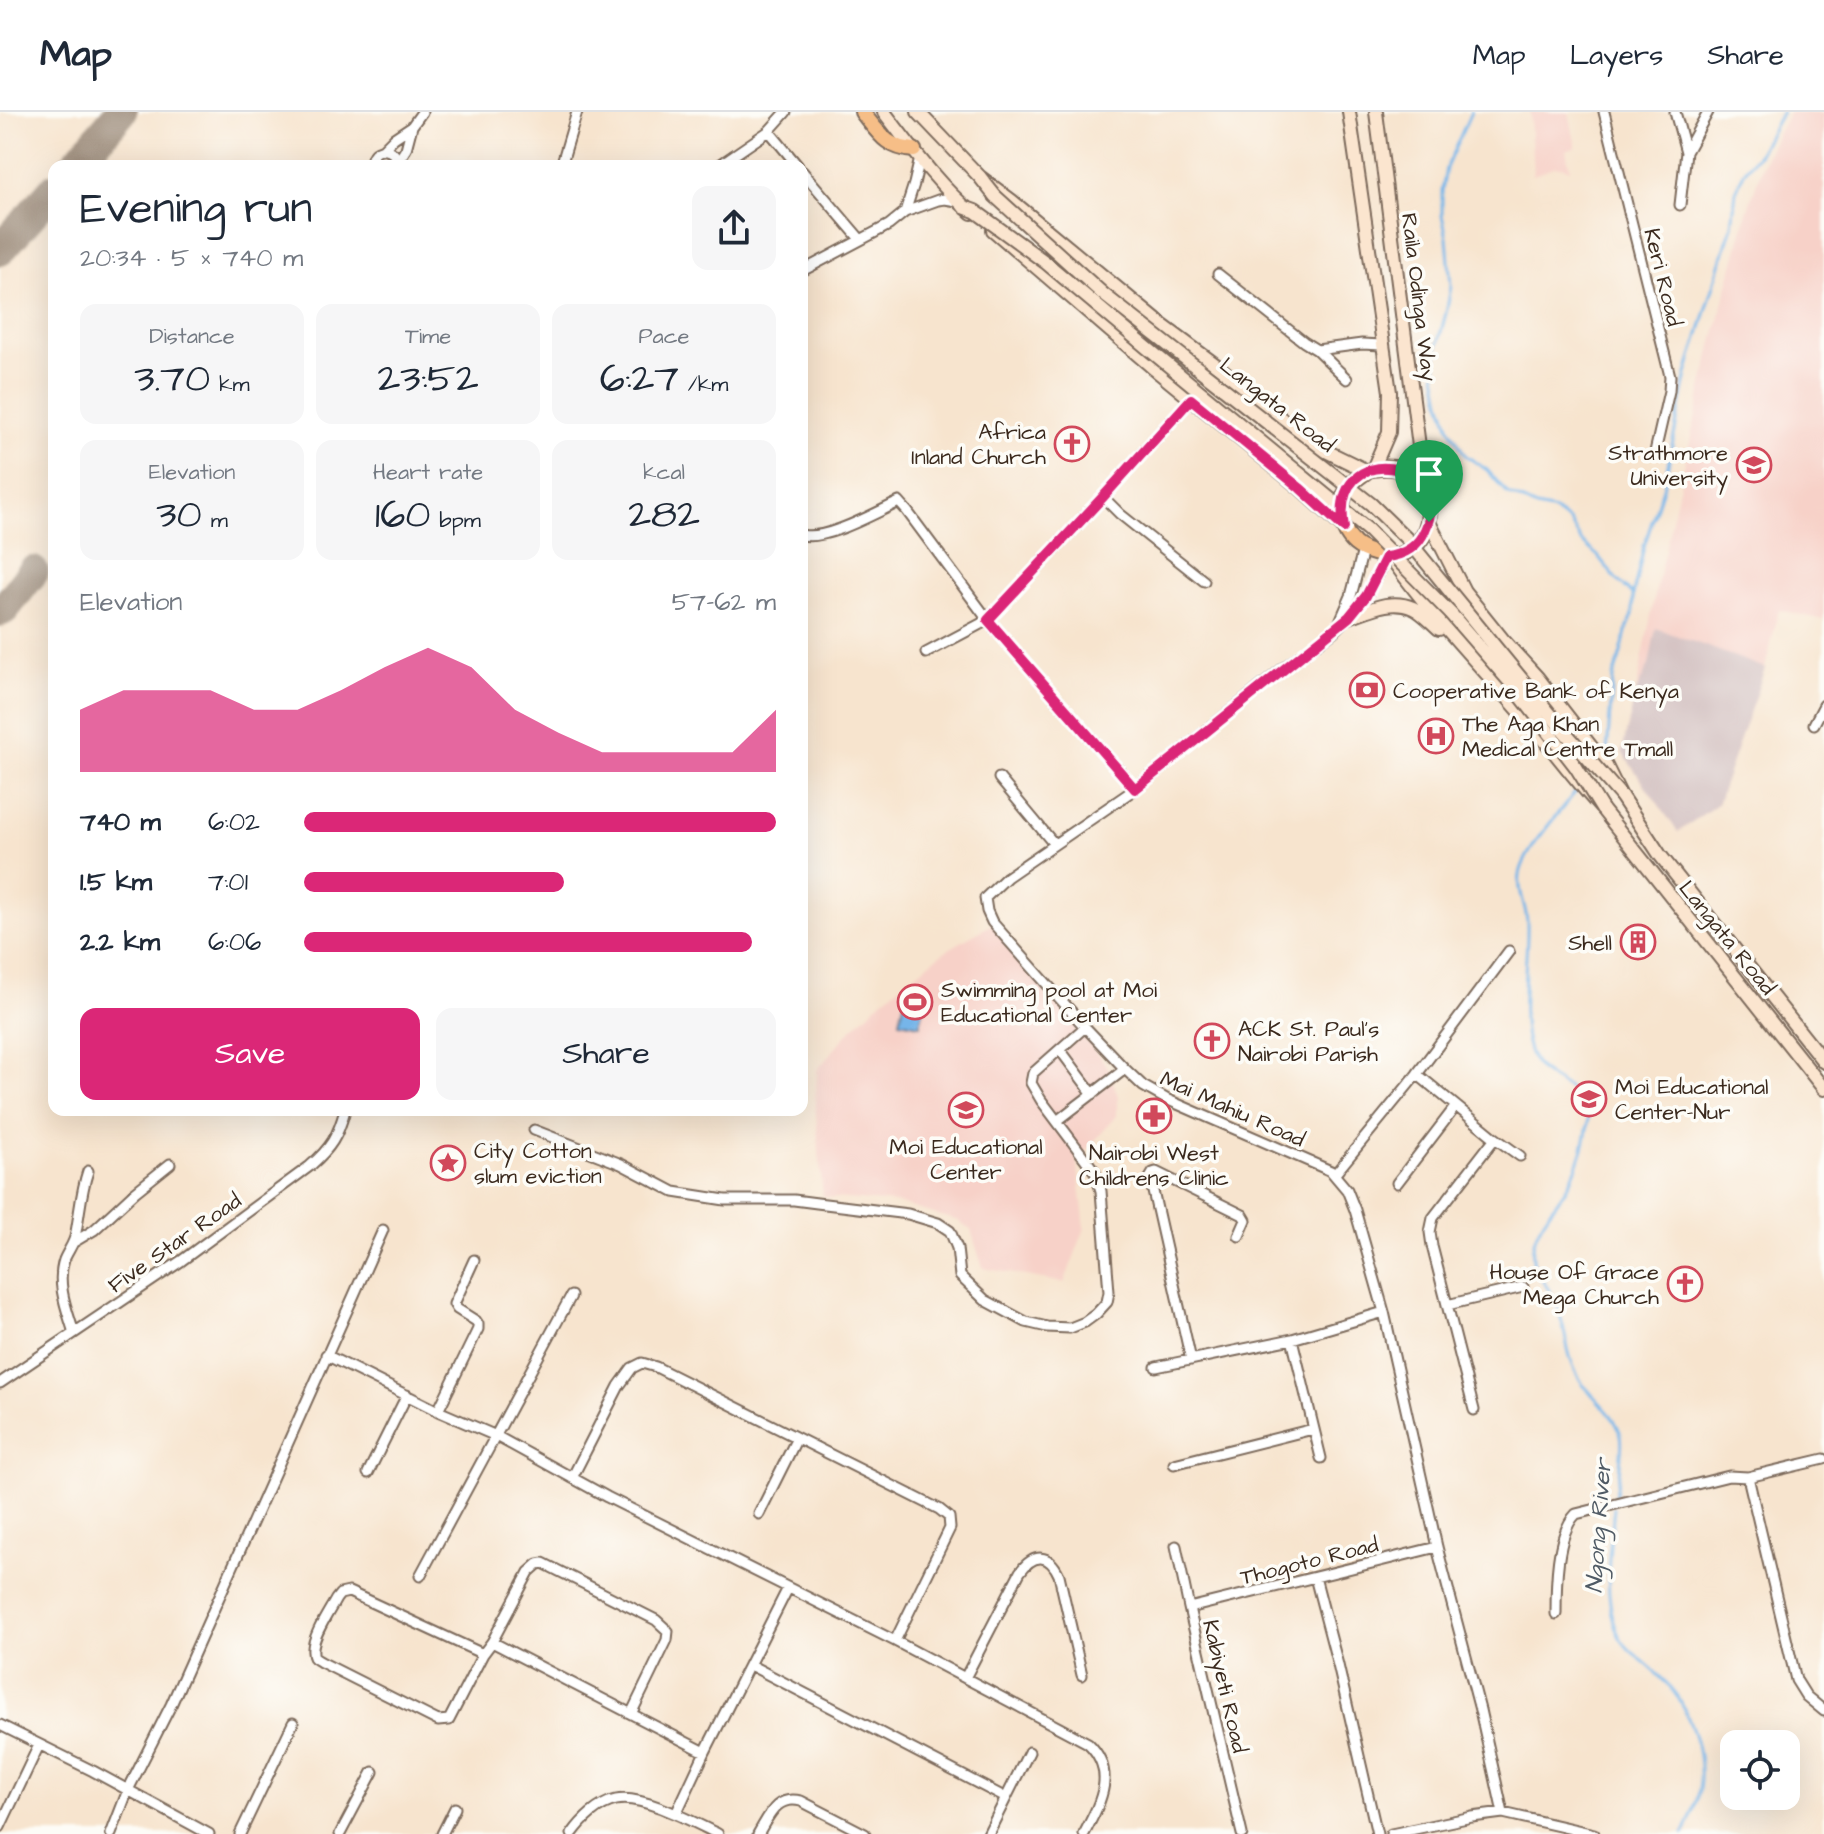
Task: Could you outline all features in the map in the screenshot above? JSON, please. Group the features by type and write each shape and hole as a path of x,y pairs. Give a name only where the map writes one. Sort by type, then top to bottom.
{"main road":[{"path":"862,112 891,146 917,154"},
{"name":"Langata Road","path":"884,112 961,204 1344,528"},
{"name":"Langata Road","path":"918,112 1017,216 1103,294 1371,504 1408,540 1621,796 1660,855 1824,1062"},
{"name":"Raila Odinga Way","path":"1349,112 1390,392 1389,432 1370,470"},
{"name":"Raila Odinga Way","path":"1376,112 1422,486"},
{"name":"Langata Road","path":"980,177 1306,439 1370,470"},
{"name":"Langata Road","path":"961,204 1045,262 1368,530 1450,613 1510,682 1576,767 1602,809"},
{"path":"1384,467 1406,472 1422,486 1428,499 1429,522 1414,547 1403,553 1388,556 1363,550 1352,541 1344,528 1341,511 1344,495 1353,481 1370,470 1384,467"},
{"name":"Langata Road","path":"1429,522 1464,591 1606,766 1621,796"},
{"name":"Langata Road","path":"1388,556 1602,809 1824,1089"},
{"path":"1349,617 1383,604 1400,604 1415,609 1478,662"}],"street":[{"path":"371,160 374,153 412,126 422,112"},
{"path":"563,160 577,112"},
{"path":"727,160 769,131 786,112"},
{"name":"Keri Road","path":"1604,112 1670,376 1655,452"},
{"path":"1675,112 1686,152 1680,205"},
{"path":"1686,152 1708,112"},
{"path":"399,160 412,126"},
{"path":"769,131 793,160"},
{"path":"382,150 394,154 396,160"},
{"path":"905,212 914,184 917,154"},
{"path":"808,178 860,239"},
{"path":"808,268 889,225 919,205 945,199 961,204"},
{"path":"1218,274 1317,350 1347,379"},
{"path":"1317,350 1362,344 1382,345"},
{"path":"926,653 988,620 1191,399"},
{"path":"1103,497 1204,581"},
{"path":"808,536 829,533 899,502 988,620 1135,789"},
{"path":"1337,629 1351,596 1363,550"},
{"name":"Mai Mahiu Road","path":"1335,1174 1143,1086 1085,1027 992,922 985,898 1007,877 1135,789 1286,666 1337,629 1366,596 1388,556"},
{"path":"1814,724 1824,705"},
{"path":"999,778 1054,844"},
{"path":"1503,1813 1480,1710 1437,1547 1384,1312 1355,1210 1347,1190 1335,1174 1417,1074 1509,951"},
{"path":"534,1130 621,1164 674,1192 725,1200 794,1200 908,1214 938,1223 950,1231 957,1248 960,1276 985,1300 1026,1322 1070,1328 1085,1322 1107,1302 1109,1282 1101,1191 1095,1172 1031,1083 1033,1073 1085,1027"},
{"path":"1061,1051 1093,1094"},
{"path":"1057,1121 1125,1069"},
{"path":"1417,1074 1520,1156"},
{"path":"1397,1183 1456,1106"},
{"name":"Five Star Road","path":"0,1383 181,1261 310,1166 334,1141 343,1116"},
{"path":"1474,1410 1430,1232 1433,1218 1495,1138"},
{"path":"74,1242 94,1230 170,1164"},
{"path":"74,1333 61,1282 64,1261 74,1242 88,1171"},
{"path":"1191,1360 1150,1178 1153,1173 1243,1215 1246,1220 1239,1236"},
{"path":"111,1834 128,1790 171,1705 383,1230"},
{"path":"438,1411 478,1326 454,1304 474,1260"},
{"path":"1447,1305 1523,1287"},
{"path":"420,1576 571,1296"},
{"path":"1156,1367 1292,1339 1384,1312"},
{"path":"1292,1339 1321,1458"},
{"path":"326,1355 496,1436 1078,1737 1095,1750 1103,1765 1104,1784 1100,1803 1084,1834"},
{"path":"572,1478 619,1386 632,1368 642,1363 656,1367 939,1509 951,1523 947,1536 895,1641"},
{"path":"368,1473 407,1395"},
{"path":"1174,1464 1313,1429"},
{"path":"759,1514 797,1438"},
{"path":"1556,1614 1556,1579 1565,1531 1576,1514 1729,1476 1748,1477 1824,1459"},
{"path":"1748,1477 1796,1680 1806,1696 1824,1711"},
{"name":"Kabiyeti Road","path":"1176,1546 1242,1834"},
{"name":"Thogoto Road","path":"1189,1608 1437,1547"},
{"path":"965,1678 1020,1572 1037,1558 1049,1561 1059,1575 1082,1675"},
{"path":"483,1654 349,1592 340,1594 336,1599 315,1639 313,1651 314,1657 321,1662 445,1722 451,1718 529,1572 540,1563 547,1564 656,1620 668,1631 667,1640 632,1712"},
{"path":"1315,1577 1377,1834"},
{"path":"676,1814 788,1588"},
{"path":"492,1642 705,1752"},
{"path":"750,1665 1006,1798"},
{"path":"240,1834 293,1723"},
{"path":"0,1725 209,1834"},
{"path":"0,1827 39,1745"},
{"path":"988,1834 1029,1752"},
{"path":"340,1834 373,1772"},
{"path":"758,1834 777,1805 792,1799 865,1834"},
{"path":"572,1834 595,1810 615,1800 631,1800 676,1814 718,1834"},
{"path":"442,1834 455,1808"},
{"path":"1391,1834 1503,1813 1594,1834"}],"shaded area":[{"path":"1530,112 1569,112 1576,147 1566,150 1570,169 1555,166 1533,175"},
{"name":"Strathmore University","path":"1789,112 1824,112 1824,620 1779,610 1765,668 1717,804 1678,832 1622,752 1711,350 1747,212 1766,156"},
{"path":"1656,628 1765,668 1717,804 1678,832 1622,752 1636,691 1649,665"},
{"name":"Moi Educational Center","path":"994,923 1109,1069 1118,1097 1116,1117 1077,1160 1085,1228 1064,1283 983,1268 971,1230 959,1221 896,1203 823,1197 815,1103 817,1070 849,1032 883,999 944,952"}],"water":[{"name":"Swimming pool at Moi Educational Center","path":"909,979 929,983 920,1025 900,1021"}],"waterway":[{"name":"Ngong River","path":"1471,112 1446,168 1442,191 1451,286 1437,347 1436,374 1450,429 1465,455 1487,470 1508,494 1536,507 1555,511 1570,522 1581,541 1633,595"},
{"path":"1604,757 1607,753 1613,677 1633,615 1633,595 1644,546 1663,488 1687,374 1732,225 1736,191 1744,172 1759,153 1782,112"},
{"name":"Ngong River","path":"1577,790 1535,843 1520,875 1527,923 1524,1017 1530,1053 1544,1073 1577,1094 1587,1109 1588,1120 1585,1142 1575,1171 1539,1229 1533,1252 1536,1269 1559,1311 1576,1372 1614,1420 1621,1435 1615,1501"},
{"name":"Ngong River","path":"1614,1508 1608,1585 1617,1631 1628,1648 1677,1695 1698,1749 1699,1788 1684,1834"}],"taxiway":[{"path":"79,160 121,112"},
{"path":"0,250 48,196"},
{"path":"0,611 33,572"}],"place":[{"name":"Africa Inland Church","path":"1072,444"},
{"name":"Strathmore University","path":"1754,465"},
{"name":"Cooperative Bank of Kenya","path":"1367,690"},
{"name":"The Aga Khan Medical Centre Tmall","path":"1436,736"},
{"name":"Shell","path":"1638,942"},
{"name":"Swimming pool at Moi Educational Center","path":"915,1002"},
{"name":"ACK St. Paul's Nairobi Parish","path":"1212,1041"},
{"name":"Moi Educational Center-Nur","path":"1589,1099"},
{"name":"Moi Educational Center","path":"966,1110"},
{"name":"Nairobi West Childrens Clinic","path":"1154,1116"},
{"name":"City Cotton slum eviction","path":"448,1163"},
{"name":"House Of Grace Mega Church","path":"1685,1284"}],"route":[{"path":"1191,399 1344,528 1341,511 1344,495 1353,481 1367,471 1384,467 1406,472 1422,486 1428,499 1429,522 1414,547 1386,557 1366,596 1337,629 1286,666 1135,789 988,620 1191,399"}]}
